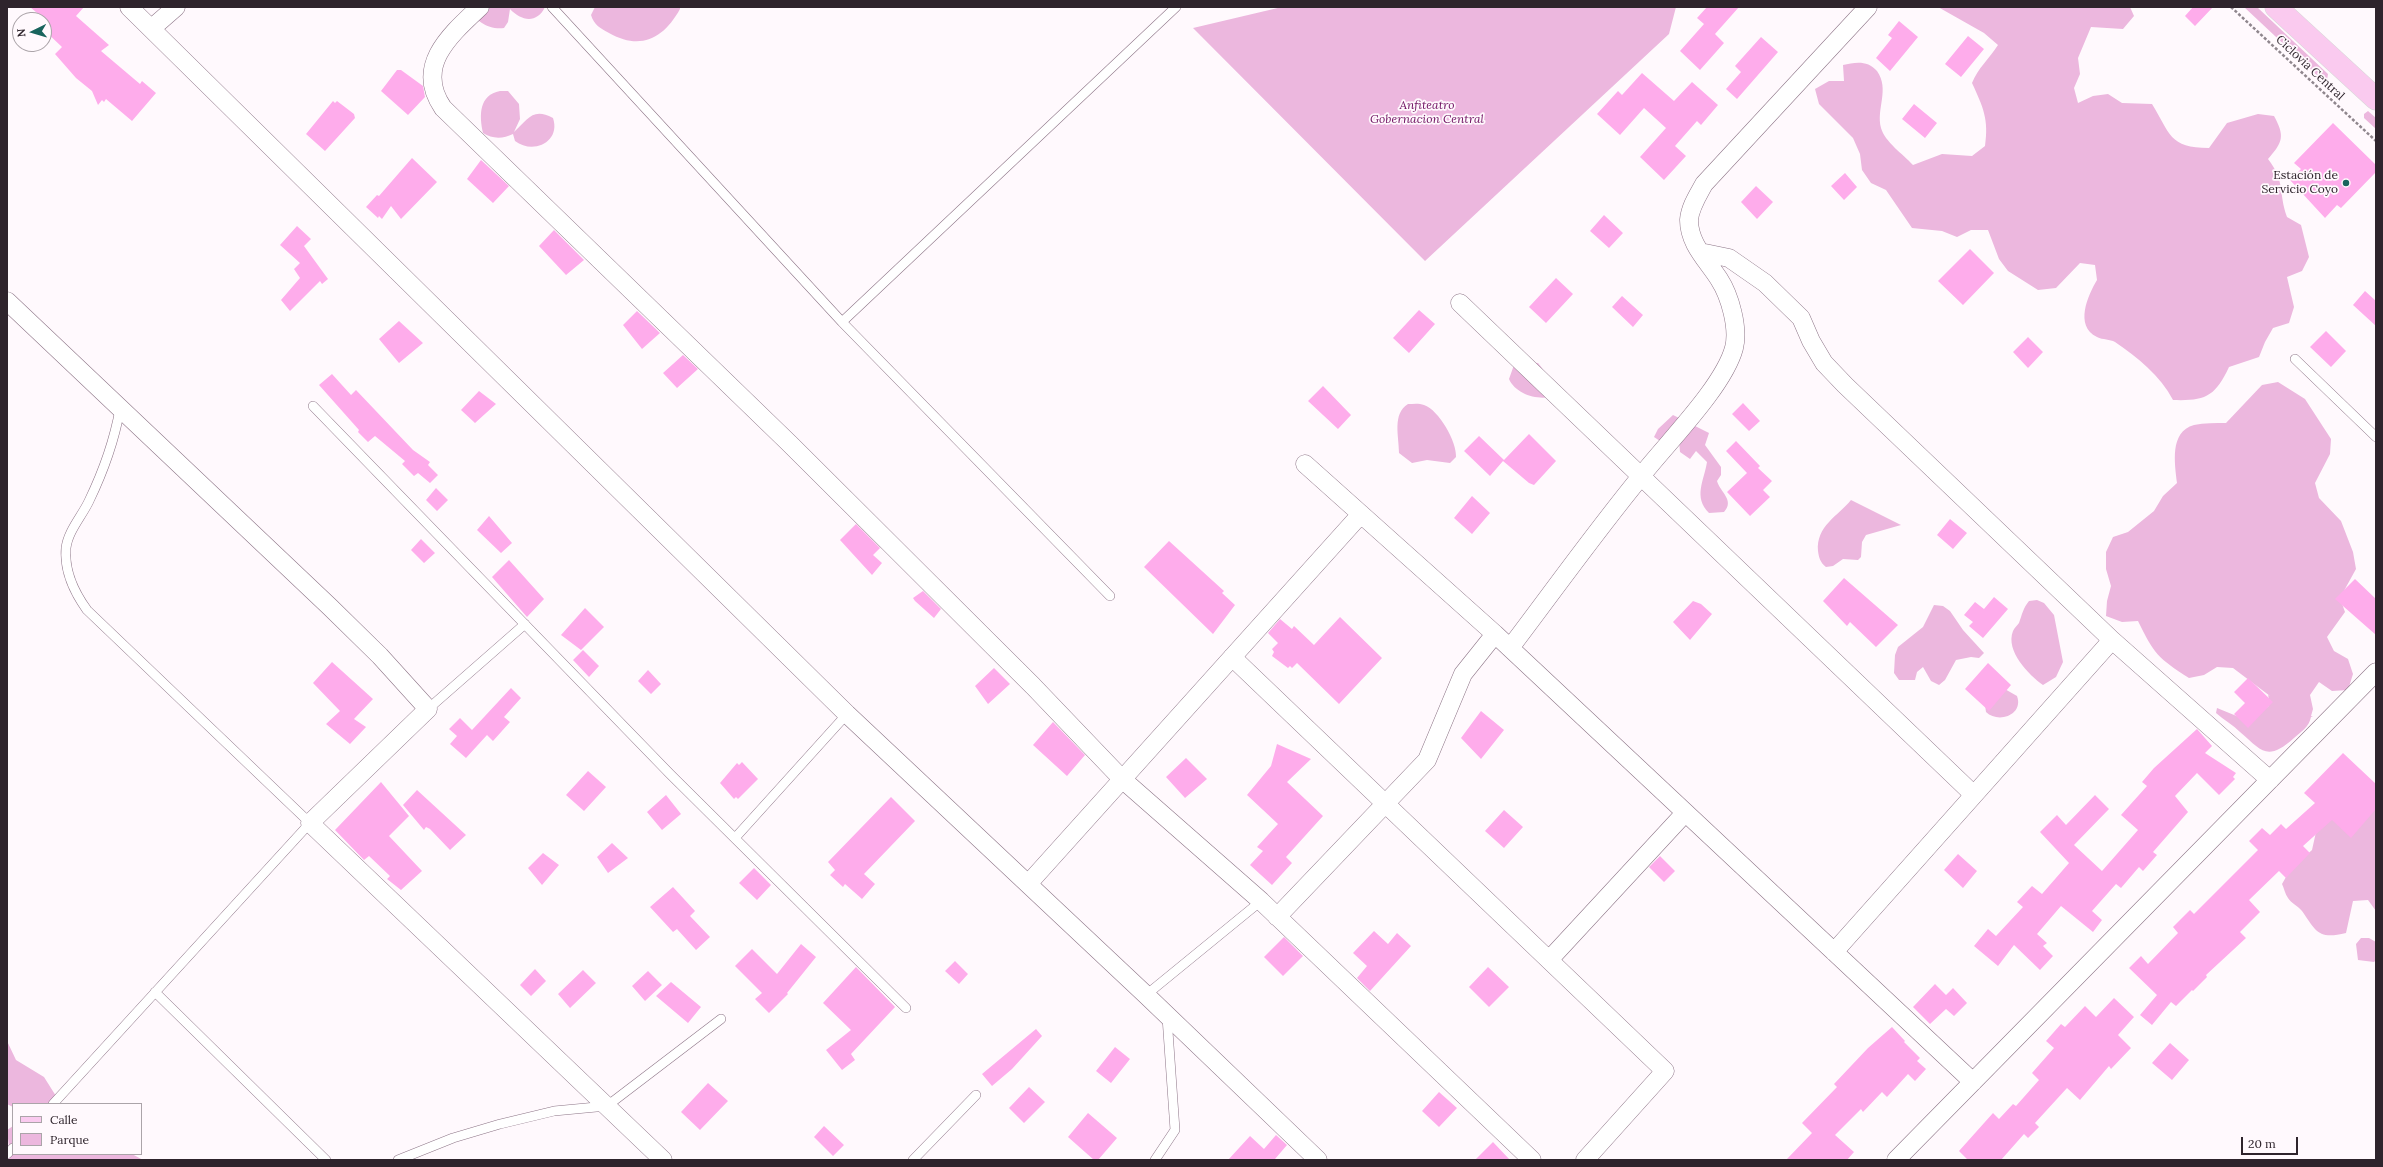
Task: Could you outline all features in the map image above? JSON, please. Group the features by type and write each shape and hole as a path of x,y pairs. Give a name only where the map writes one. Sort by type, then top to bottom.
{"main road":[{"path":"2276,7 2376,99"}],"street":[{"path":"129,7 847,714 1146,995 1318,1160"},
{"path":"152,28 176,7"},
{"path":"1510,648 1641,476 1722,376 1734,348 1734,325 1729,300 1720,280 1700,252 1692,236 1689,220 1693,206 1704,184 1868,7"},
{"path":"468,11 442,47 434,65 431,81 435,96 443,108 790,444 1027,680 1122,779 1261,901 1532,1160"},
{"path":"1700,252 1729,258 1765,283 1801,318 1811,341 1824,363 1845,385 2112,640 2270,780"},
{"path":"7,301 330,607 380,656 428,709 310,823 663,1160"},
{"path":"1460,303 1974,795"},
{"path":"1305,464 1495,634 1973,1082"},
{"path":"1028,884 1361,514"},
{"path":"1277,917 1426,760 1463,674 1495,634"},
{"path":"1834,952 2112,640"},
{"path":"1232,657 1665,1071 1585,1160"},
{"path":"1896,1160 2376,672"},
{"path":"1549,960 1685,813"}],"lane":[{"path":"552,7 842,322 1110,596"},
{"path":"842,322 1176,7"},
{"path":"2295,359 2376,437"},
{"path":"313,406 735,838 906,1008"},
{"path":"54,1103 310,823 87,610 74,591 69,575 66,547 72,531 103,472 117,428 120,409"},
{"path":"428,709 525,624"},
{"path":"735,838 847,714"},
{"path":"1146,995 1261,901"},
{"path":"155,992 326,1160"},
{"path":"1155,1160 1175,1130 1167,1016"},
{"path":"398,1160 453,1138 500,1124 554,1111 607,1106 720,1019"},
{"path":"913,1160 976,1096"}],"path":[{"name":"Ciclovia Central","path":"2231,7 2376,141"}],"green space":[{"path":"470,7 545,7 538,16 529,19 519,16 510,9 508,22 504,28 493,28 483,24 475,16"},
{"path":"595,7 680,7 680,9 667,28 659,34 650,39 631,41 609,33 598,26 591,15"},
{"name":"Anfiteatro Gobernacion Central","path":"1282,7 1676,7 1669,34 1425,261 1193,28"},
{"path":"1938,7 2130,7 2134,16 2123,29 2091,27 2078,58 2080,74 2074,88 2078,103 2093,96 2108,94 2122,103 2152,104 2167,131 2178,142 2196,147 2209,148 2227,123 2258,114 2274,116 2280,129 2281,139 2277,148 2268,159 2274,167 2280,181 2284,208 2287,217 2301,225 2309,257 2302,271 2287,277 2294,307 2289,323 2273,328 2259,357 2229,367 2219,385 2208,395 2201,398 2173,400 2168,391 2155,375 2132,354 2111,340 2097,337 2090,332 2086,326 2085,310 2090,294 2097,280 2095,265 2080,263 2056,288 2038,290 2008,271 1999,259 1988,230 1971,230 1957,237 1942,231 1912,228 1886,190 1871,183 1862,170 1860,154 1853,138 1819,104 1815,89 1829,81 1844,81 1843,65 1865,63 1870,65 1877,71 1881,78 1883,92 1880,121 1883,133 1890,143 1913,165 1942,154 1972,156 1985,146 1986,121 1982,106 1972,83 1980,68 1998,45 1984,33"},
{"path":"2244,7 2257,7 2328,74 2327,80 2322,80"},
{"path":"508,91 519,104 520,119 514,132 531,116 535,114 546,115 553,118 554,126 553,134 549,140 544,144 530,147 515,141 513,134 498,138 483,133 481,113 484,101 493,93"},
{"path":"2368,111 2376,118 2376,129 2364,118 2364,114"},
{"path":"1521,362 1538,363 1548,378 1550,397 1544,398 1526,394 1521,392 1512,384 1509,379 1514,365"},
{"path":"2278,382 2305,399 2331,439 2330,454 2315,483 2319,498 2341,521 2353,552 2356,569 2340,598 2345,612 2327,637 2334,651 2348,659 2353,674 2348,690 2332,691 2319,682 2310,695 2313,709 2311,716 2313,717 2311,717 2307,726 2285,745 2271,752 2260,749 2216,713 2217,708 2239,717 2268,707 2270,703 2268,695 2270,696 2233,668 2217,667 2204,675 2189,678 2163,660 2148,641 2138,621 2122,622 2106,616 2107,601 2111,586 2106,569 2106,552 2113,537 2128,532 2154,511 2163,496 2177,483 2175,450 2177,441 2186,429 2198,424 2226,423 2262,385"},
{"path":"1408,404 1424,405 1430,408 1446,427 1454,443 1456,451 1456,457 1450,463 1427,460 1412,463 1399,453 1398,419 1403,408"},
{"path":"1673,415 1709,433 1705,445 1721,467 1721,475 1717,481 1726,496 1728,504 1724,512 1709,513 1704,507 1701,489 1707,462 1696,451 1690,459 1680,452 1679,441 1660,441 1654,437 1658,429"},
{"path":"1851,500 1901,525 1866,535 1862,542 1861,557 1858,560 1843,559 1833,566 1826,567 1821,562 1818,553 1818,542 1820,535 1829,522"},
{"path":"2037,600 2044,603 2054,615 2063,662 2056,677 2043,685 2025,669 2020,662 2015,654 2011,639 2013,630 2019,623 2029,601"},
{"path":"1934,605 1943,606 1950,611 1963,630 1984,653 1979,658 1971,657 1956,660 1945,680 1939,685 1931,681 1923,667 1917,672 1915,680 1899,680 1894,673 1895,655 1898,647 1923,627"},
{"path":"2003,688 2017,696 2017,708 2009,716 1991,716 1986,712 1985,705"},
{"path":"2376,788 2376,911 2368,900 2353,901 2346,933 2337,935 2323,934 2315,929 2302,911 2289,900 2282,884 2290,870 2312,850 2318,823"},
{"path":"2361,938 2369,938 2376,942 2376,960 2374,962 2358,960 2356,944"},
{"path":"7,1041 16,1060 44,1077 60,1103 12,1103 12,1106 7,1104"},
{"path":"12,1127 12,1155 134,1155 143,1160 7,1160 9,1147 7,1130"}],"building":[{"path":"30,7 84,7 76,16 109,45 101,51 140,84 142,81 156,93 132,121 106,99 104,102 102,100 98,105 92,91 76,78 55,54 62,47 52,38 52,12 36,12"},
{"path":"1707,7 1739,7 1715,34 1724,43 1700,70 1680,51 1704,24 1697,18"},
{"path":"2193,7 2213,7 2195,26 2185,16"},
{"path":"1899,21 1918,37 1890,71 1876,58 1892,38 1888,35"},
{"path":"1968,36 1984,49 1961,77 1945,64"},
{"path":"1761,37 1778,52 1737,99 1726,89 1741,72 1735,66"},
{"path":"397,70 401,70 423,86 425,97 408,115 381,91"},
{"path":"1642,73 1674,101 1692,82 1718,105 1701,125 1697,121 1675,146 1686,156 1664,180 1640,157 1666,128 1644,108 1620,135 1597,114 1618,91 1622,95"},
{"path":"333,101 335,103 337,101 354,114 355,118 325,151 306,134"},
{"path":"1914,104 1937,123 1925,138 1902,119"},
{"path":"2333,123 2376,165 2376,172 2341,208 2337,205 2325,218 2290,180 2301,169 2294,163"},
{"path":"412,158 437,182 401,219 391,206 382,219 379,216 378,218 366,207 377,195 379,196"},
{"path":"481,160 509,186 493,203 467,179"},
{"path":"1845,173 1857,187 1844,200 1831,186"},
{"path":"1756,186 1773,202 1757,219 1741,202"},
{"path":"1604,215 1623,233 1609,248 1590,231"},
{"path":"297,226 311,239 304,246 328,279 322,284 320,281 290,311 281,300 300,278 294,269 300,263 280,245"},
{"path":"554,230 584,260 566,275 539,246"},
{"path":"1970,249 1994,273 1963,305 1938,281"},
{"path":"1556,278 1573,294 1546,323 1529,307"},
{"path":"2365,291 2376,301 2376,326 2353,305"},
{"path":"1622,296 1643,315 1633,327 1612,307"},
{"path":"1419,310 1435,324 1409,353 1393,338"},
{"path":"637,311 660,333 642,349 623,325"},
{"path":"399,321 423,343 399,363 379,339"},
{"path":"2326,331 2346,351 2331,367 2310,347"},
{"path":"2028,337 2043,352 2028,368 2013,352"},
{"path":"683,355 698,369 677,388 663,373"},
{"path":"332,374 351,395 356,390 413,450 430,462 428,465 438,475 430,483 418,473 414,476 402,464 405,461 375,436 368,442 358,432 359,430 319,385"},
{"path":"1323,386 1351,415 1338,429 1308,401"},
{"path":"479,391 496,404 475,423 461,410"},
{"path":"1743,403 1760,421 1749,431 1732,414"},
{"path":"1529,434 1556,461 1534,485 1529,483 1503,461 1490,476 1464,451 1479,436 1504,460"},
{"path":"1736,441 1760,466 1758,468 1772,481 1763,490 1770,497 1750,516 1727,492 1747,473 1726,451"},
{"path":"436,488 448,500 437,511 426,500"},
{"path":"1472,496 1490,513 1472,534 1454,518"},
{"path":"489,516 512,543 501,553 477,530"},
{"path":"1950,519 1967,533 1953,549 1937,535"},
{"path":"856,524 880,548 873,555 882,563 872,575 840,540"},
{"path":"421,539 435,553 424,563 411,550"},
{"path":"1169,541 1224,591 1222,593 1235,605 1213,634 1144,567"},
{"path":"509,560 544,599 527,617 492,577"},
{"path":"1844,578 1898,625 1876,647 1850,622 1847,626 1823,601"},
{"path":"2355,579 2376,599 2376,635 2335,599"},
{"path":"923,591 941,609 934,618 913,598"},
{"path":"1994,597 2008,609 1983,638 1969,626 1973,622 1964,615 1975,602 1984,609"},
{"path":"1693,601 1701,604 1712,614 1690,640 1673,622"},
{"path":"585,608 604,627 581,650 561,635"},
{"path":"1340,617 1382,658 1339,704 1297,663 1292,668 1290,666 1288,668 1272,656 1274,652 1272,649 1278,643 1268,633 1280,619 1292,629 1294,626 1314,645"},
{"path":"583,650 599,666 589,677 573,660"},
{"path":"332,662 373,699 354,719 366,727 350,744 326,724 340,711 313,683"},
{"path":"1988,663 2011,685 1989,711 1965,689"},
{"path":"994,668 1010,684 988,704 975,686"},
{"path":"648,670 661,684 651,694 638,681"},
{"path":"2248,678 2273,702 2248,728 2234,714 2245,703 2234,692"},
{"path":"511,688 521,698 504,717 510,722 493,741 487,735 466,758 450,744 457,736 449,729 460,718 472,730"},
{"path":"1481,711 1504,730 1481,759 1461,738"},
{"path":"1053,722 1085,755 1067,776 1033,745"},
{"path":"2197,729 2212,746 2205,753 2236,773 2233,777 2235,779 2219,795 2197,773 2175,796 2188,812 2153,852 2157,855 2143,871 2139,867 2121,888 2116,884 2092,911 2102,920 2093,932 2061,906 2037,934 2047,943 2043,946 2053,956 2040,970 2014,945 1998,966 1974,946 1988,929 1996,936 2023,907 2017,902 2032,886 2042,894 2069,863 2040,832 2057,815 2066,825 2095,795 2109,809 2074,845 2102,871 2138,830 2121,815 2147,786 2142,782 2154,768"},
{"path":"1277,744 1311,759 1287,782 1323,816 1286,857 1292,863 1272,885 1250,865 1263,851 1257,847 1278,824 1247,795 1271,766"},
{"path":"2343,753 2376,784 2376,809 2351,838 2332,820 2303,846 2310,853 2286,878 2279,871 2249,900 2260,912 2240,932 2246,938 2206,975 2207,977 2176,1006 2171,1002 2152,1025 2140,1015 2157,995 2129,968 2141,956 2148,964 2178,933 2173,927 2190,910 2194,914 2258,850 2249,841 2262,828 2270,835 2281,824 2286,829 2315,803 2304,793"},
{"path":"1186,758 1207,779 1185,798 1166,777"},
{"path":"742,762 758,779 738,799 736,797 734,799 720,783 737,763 739,765"},
{"path":"588,771 606,787 584,811 566,795"},
{"path":"381,782 409,816 389,836 422,871 401,890 387,879 390,876 369,856 364,860 335,830"},
{"path":"417,790 466,835 450,850 430,829 426,827 424,830 403,805"},
{"path":"666,795 681,814 662,830 647,812"},
{"path":"891,797 915,821 864,874 875,884 862,899 845,884 843,887 830,875 835,870 828,862"},
{"path":"1504,810 1523,827 1504,848 1485,831"},
{"path":"612,843 628,858 608,873 597,857"},
{"path":"543,853 559,865 542,885 528,868"},
{"path":"1958,854 1977,871 1963,888 1944,870"},
{"path":"1660,856 1675,871 1664,882 1649,867"},
{"path":"754,868 771,885 757,900 739,883"},
{"path":"673,887 695,911 690,916 710,937 696,950 677,929 673,932 650,907"},
{"path":"1374,931 1388,944 1397,933 1411,946 1370,991 1357,978 1367,966 1353,953"},
{"path":"1284,937 1303,956 1283,976 1264,957"},
{"path":"801,944 816,957 787,993 788,994 769,1013 755,999 762,993 735,966 752,949 777,974"},
{"path":"955,961 968,974 959,984 945,971"},
{"path":"856,967 895,1007 851,1054 855,1060 842,1070 826,1050 851,1030 823,1003"},
{"path":"1488,967 1509,987 1489,1007 1469,987"},
{"path":"535,969 546,981 531,996 520,985"},
{"path":"583,970 596,983 570,1008 558,994"},
{"path":"648,971 662,985 645,1001 632,986"},
{"path":"671,982 701,1007 688,1023 656,996"},
{"path":"1935,984 1946,995 1953,988 1967,1003 1954,1016 1946,1009 1930,1024 1913,1007"},
{"path":"2114,998 2134,1017 2118,1035 2131,1048 2111,1069 2109,1066 2080,1100 2067,1088 2035,1123 2039,1127 2028,1138 2024,1134 2001,1160 1968,1160 1959,1151 1993,1113 1999,1119 2013,1104 2016,1106 2039,1080 2032,1073 2054,1048 2046,1041 2061,1024 2065,1027 2085,1006 2096,1017"},
{"path":"1892,1027 1920,1058 1917,1061 1926,1069 1915,1081 1908,1074 1887,1097 1882,1092 1863,1112 1861,1109 1835,1135 1854,1152 1847,1160 1786,1160 1812,1133 1802,1123 1837,1087 1834,1084 1868,1048"},
{"path":"1036,1029 1042,1036 1012,1069 992,1086 982,1074"},
{"path":"2170,1043 2189,1060 2172,1080 2152,1063"},
{"path":"1115,1047 1130,1059 1111,1083 1096,1071"},
{"path":"708,1083 728,1101 700,1130 681,1112"},
{"path":"1029,1087 1045,1102 1024,1123 1009,1108"},
{"path":"1439,1092 1457,1108 1439,1127 1422,1111"},
{"path":"1088,1113 1117,1138 1098,1160 1094,1160 1068,1137"},
{"path":"824,1126 844,1145 833,1156 814,1137"},
{"path":"1276,1135 1287,1145 1275,1159 1276,1160 1228,1160 1250,1136 1264,1149"},
{"path":"1493,1142 1510,1160 1475,1160"}],"place":[{"name":"Estación de Servicio Coyo","path":"2346,183"}]}
